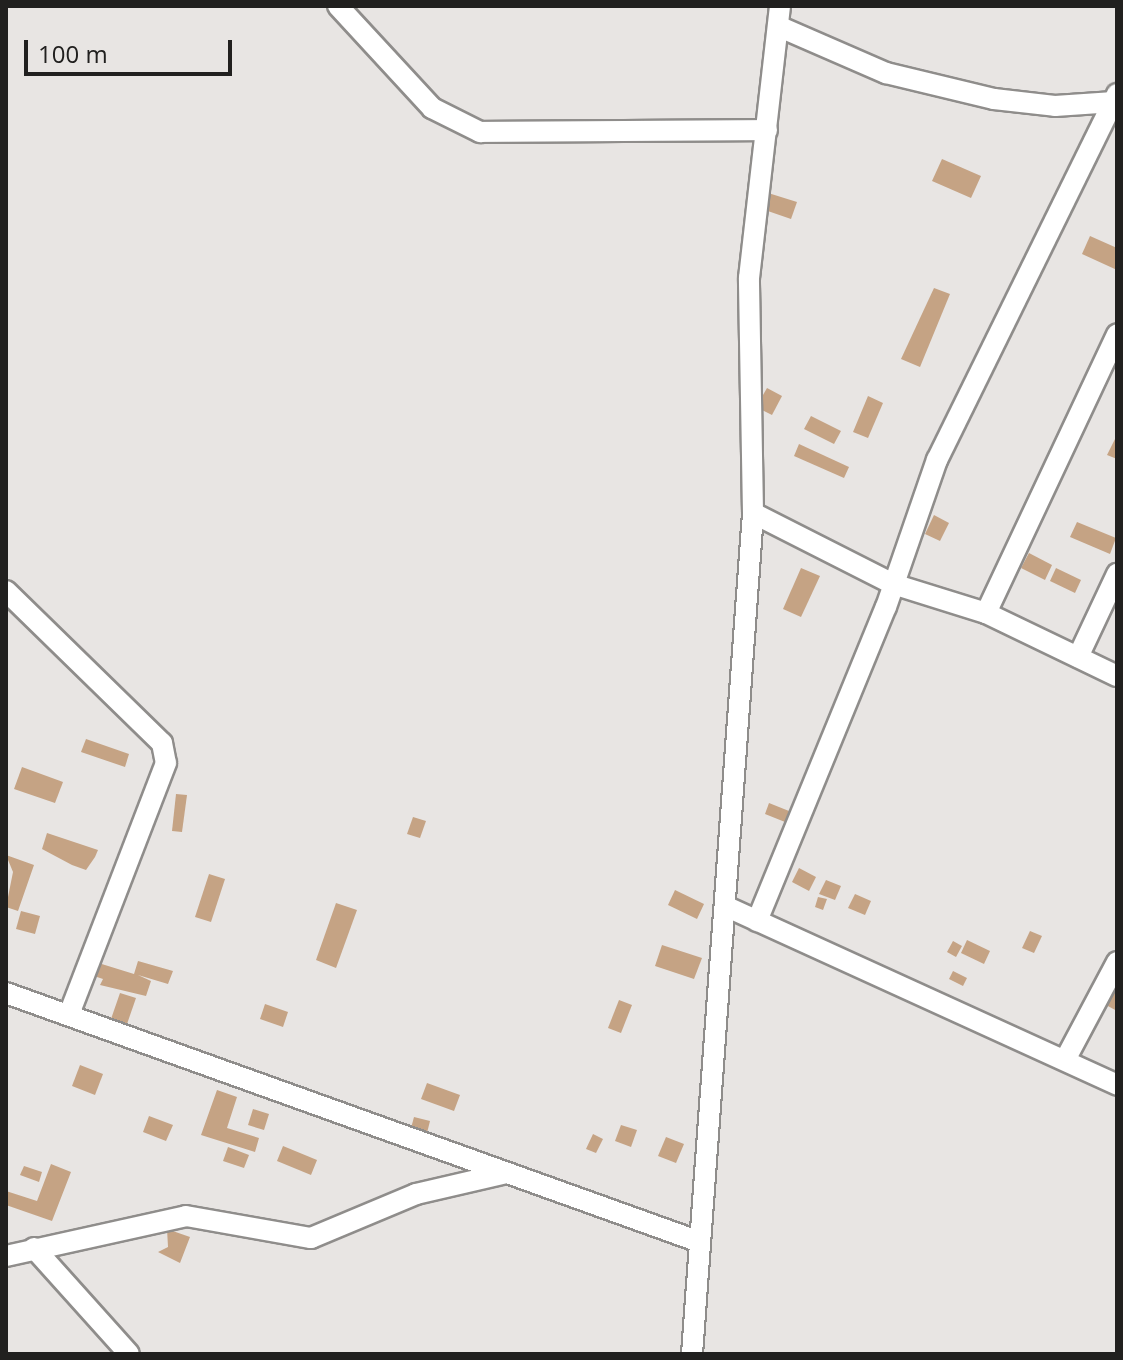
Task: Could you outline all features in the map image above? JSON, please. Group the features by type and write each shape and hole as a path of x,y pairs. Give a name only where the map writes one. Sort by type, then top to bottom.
{"street":[{"path":"338,6 432,108 480,132 767,130"},
{"path":"692,1354 753,513 749,278 780,16 886,73 994,99 1055,106 1116,98"},
{"path":"757,921 893,584 937,460 1116,98"},
{"path":"986,613 1112,356 1117,334"},
{"path":"753,513 893,584 986,613 1117,676"},
{"path":"1078,657 1117,574"},
{"path":"6,591 162,743 166,763 69,1015"},
{"path":"725,906 1117,1085"},
{"path":"1065,1060 1117,962"},
{"path":"6,993 700,1242"},
{"path":"6,1256 186,1216 311,1238 416,1194 507,1173"},
{"path":"34,1248 129,1354"}],"building":[{"path":"942,159 981,176 971,198 932,181"},
{"path":"765,192 797,202 791,219 759,208"},
{"path":"1090,236 1117,248 1117,270 1082,254"},
{"path":"934,288 950,294 920,367 901,359"},
{"path":"767,388 782,396 772,415 756,407"},
{"path":"868,396 883,403 868,438 853,432"},
{"path":"811,416 841,431 834,444 804,429"},
{"path":"1117,435 1117,459 1107,455"},
{"path":"799,444 849,467 844,478 794,456"},
{"path":"934,515 949,523 940,541 925,534"},
{"path":"1077,522 1116,538 1110,554 1070,537"},
{"path":"1029,553 1052,565 1045,580 1021,568"},
{"path":"801,568 820,576 801,617 783,609"},
{"path":"1056,568 1081,580 1075,593 1050,581"},
{"path":"86,739 129,754 125,767 81,752"},
{"path":"22,767 63,782 55,803 14,789"},
{"path":"176,794 187,795 182,832 172,831"},
{"path":"769,803 789,811 785,822 765,814"},
{"path":"413,817 426,821 420,838 407,834"},
{"path":"47,833 98,850 86,870 42,849"},
{"path":"6,855 34,865 18,911 6,907 13,872"},
{"path":"799,868 816,877 809,891 792,882"},
{"path":"209,874 225,879 211,922 195,917"},
{"path":"826,880 841,886 835,900 819,894"},
{"path":"675,890 704,904 697,919 668,905"},
{"path":"855,894 871,901 865,915 848,908"},
{"path":"818,897 827,899 823,910 815,907"},
{"path":"336,903 357,910 336,968 316,960"},
{"path":"21,911 40,916 35,934 16,929"},
{"path":"1030,931 1042,936 1034,953 1022,948"},
{"path":"967,940 990,951 984,964 961,953"},
{"path":"953,941 962,946 956,957 947,952"},
{"path":"662,945 702,958 694,979 655,966"},
{"path":"92,961 134,974 138,961 173,971 168,984 138,975 151,981 146,996 100,985 103,979 88,974"},
{"path":"953,971 967,978 963,986 949,979"},
{"path":"1117,983 1117,1011 1106,1005"},
{"path":"120,993 136,998 127,1024 111,1019"},
{"path":"619,1000 632,1005 621,1033 608,1028"},
{"path":"265,1004 288,1012 283,1027 260,1019"},
{"path":"80,1065 103,1074 95,1095 72,1086"},
{"path":"427,1083 460,1095 454,1111 421,1099"},
{"path":"217,1090 237,1097 227,1128 259,1138 255,1152 201,1135"},
{"path":"253,1109 269,1114 264,1130 248,1125"},
{"path":"149,1116 173,1125 166,1141 143,1132"},
{"path":"414,1117 430,1121 426,1137 410,1132"},
{"path":"621,1125 637,1130 631,1147 615,1141"},
{"path":"593,1134 603,1139 596,1153 586,1149"},
{"path":"666,1137 684,1144 676,1163 658,1156"},
{"path":"283,1146 317,1160 311,1175 277,1161"},
{"path":"228,1147 249,1155 244,1168 223,1161"},
{"path":"51,1164 71,1172 52,1221 6,1205 6,1191 37,1201"},
{"path":"24,1166 42,1172 39,1182 20,1175"},
{"path":"167,1229 190,1237 180,1263 158,1252 168,1247"}]}
